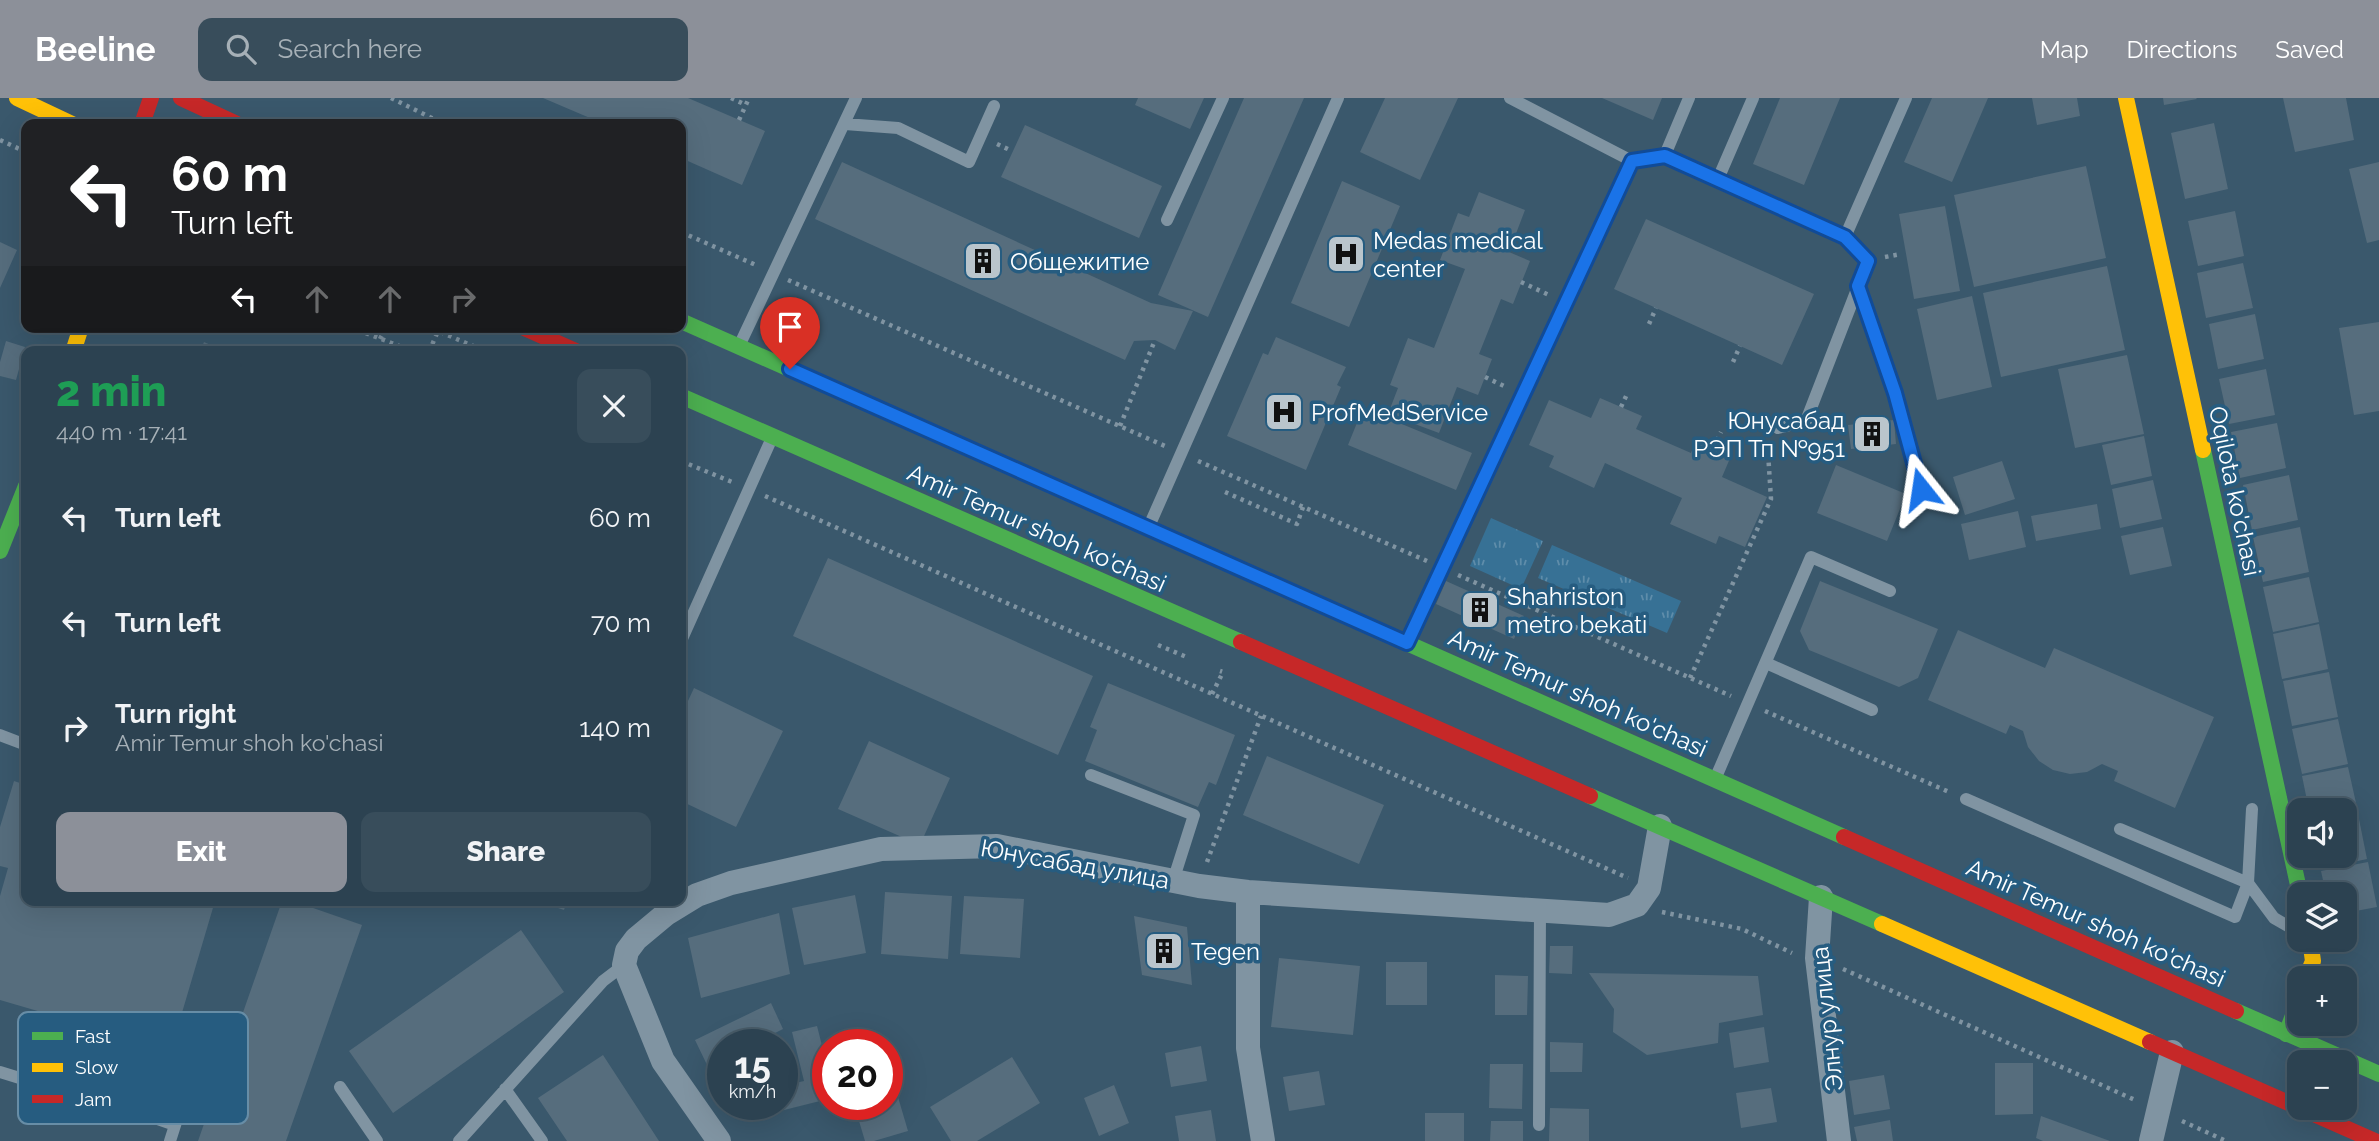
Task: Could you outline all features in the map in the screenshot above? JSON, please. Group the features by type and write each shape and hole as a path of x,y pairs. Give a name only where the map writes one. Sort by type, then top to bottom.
{"main road":[{"path":"17,98 61,119"},
{"path":"144,119 151,98"},
{"path":"181,98 226,119"},
{"name":"Oqilota ko'chasi","path":"2126,98 2297,882"},
{"name":"Amir Temur shoh ko'chasi","path":"686,323 2379,1074"},
{"path":"535,333 565,346"},
{"name":"Amir Temur shoh ko'chasi","path":"686,398 2375,1141"},
{"path":"0,551 20,492"}],"street":[{"path":"1649,888 1660,827"},
{"name":"Юнусабад улица","path":"686,902 697,895 731,883 881,849 997,846 1199,886 1248,892 1540,911 1609,915 1637,905 1649,888"},
{"path":"1248,892 1248,1048 1263,1141"},
{"name":"Элнур улица","path":"1821,897 1817,958 1839,1141"},
{"name":"Юнусабад улица","path":"624,965 627,951 636,939 680,906"},
{"path":"624,965 663,1060 719,1141"},
{"path":"2151,1141 2172,1052"}],"lane":[{"path":"739,346 856,98"},
{"path":"1167,220 1223,98"},
{"path":"1148,528 1338,98"},
{"path":"1510,98 1632,161 1665,156 1718,179 1845,237 1868,261 1806,421 1778,428"},
{"path":"1665,156 1689,98"},
{"path":"1718,179 1753,98"},
{"path":"1845,237 1906,98"},
{"path":"845,124 898,128 969,162 994,106"},
{"path":"1407,643 1632,161"},
{"path":"1858,286 1895,393 1921,489"},
{"path":"686,630 772,436"},
{"path":"1715,779 1811,557 1890,592"},
{"path":"1766,663 1872,710"},
{"path":"0,735 21,743"},
{"path":"1091,775 1194,815 1173,881"},
{"path":"1966,799 2235,917 2248,883 2252,809"},
{"path":"2120,829 2248,883 2274,918 2287,926"},
{"path":"1539,1125 1540,911"},
{"path":"459,1141 603,981 624,965"},
{"path":"0,1072 18,1078"},
{"path":"340,1087 377,1141"},
{"path":"505,1089 541,1141"},
{"path":"170,1141 175,1125 172,1124"}],"path":[{"path":"391,98 434,119"},
{"path":"731,98 746,105"},
{"path":"739,120 749,98"},
{"path":"0,140 21,150"},
{"path":"686,234 1966,799"},
{"path":"1521,282 1565,303"},
{"path":"1649,324 1656,308"},
{"path":"365,333 399,346"},
{"path":"380,339 382,333"},
{"path":"443,333 473,346"},
{"path":"1120,426 1155,340"},
{"path":"1733,362 1740,346"},
{"path":"1621,407 1628,391"},
{"path":"1713,448 1721,432"},
{"path":"1690,678 1771,499 1768,452"},
{"path":"686,463 1649,888 1664,911"},
{"path":"1225,492 1297,524 1303,507"},
{"path":"1212,694 1223,672"},
{"path":"1199,886 1261,716"},
{"path":"1654,914 1664,911 1742,929 1792,954 1817,958 2227,1141"}],"green space":[{"path":"1491,518 1543,541 1521,589 1470,566"},
{"path":"1552,545 1681,601 1667,633 1538,578"}],"building":[{"path":"543,98 688,98 765,131 742,185 686,160 686,119 592,119"},
{"path":"1138,98 1204,98 1190,129 1135,105"},
{"path":"1244,98 1304,98 1208,317 1158,295"},
{"path":"1385,98 1458,98 1420,180 1360,152"},
{"path":"1602,98 1662,98 1653,120"},
{"path":"1780,98 1840,98 1804,185 1753,164"},
{"path":"1932,98 1988,98 1952,182 1904,162"},
{"path":"2032,98 2077,98 2080,116 2037,125"},
{"path":"2163,98 2196,98 2197,99 2164,105"},
{"path":"2283,98 2346,98 2354,140 2295,152"},
{"path":"2214,123 2228,189 2185,199 2171,133"},
{"path":"1025,125 1162,186 1139,238 1001,177"},
{"name":"Общежитие","path":"842,162 1151,303 1193,311 1175,350 1155,340 1134,341 1125,360 815,219"},
{"path":"2379,162 2379,240 2367,243 2349,169"},
{"path":"2086,166 2106,258 1974,287 1954,195"},
{"path":"1342,181 1400,206 1349,327 1291,303"},
{"path":"1479,192 1525,210 1509,252 1530,261 1513,304 1501,299 1479,354 1492,359 1478,395 1457,387 1439,433 1388,414 1398,388 1390,385 1408,338 1434,348 1465,269 1440,260 1458,213 1469,217"},
{"path":"1945,206 1960,291 1914,299 1899,214"},
{"path":"2235,211 2244,256 2198,266 2188,221"},
{"path":"1646,219 1814,294 1782,365 1614,289"},
{"path":"0,242 17,250 0,288"},
{"path":"2243,263 2253,308 2206,318 2197,273"},
{"path":"2107,266 2125,350 2001,377 1983,293"},
{"path":"1972,296 1992,387 1937,400 1917,309"},
{"path":"2255,314 2264,359 2218,369 2209,324"},
{"path":"2379,322 2379,411 2354,415 2339,328"},
{"name":"ProfMedService","path":"1276,337 1346,367 1337,385 1341,387 1306,470 1227,436 1263,353 1268,355"},
{"path":"6,341 22,346 16,380 0,376 0,362"},
{"path":"2127,355 2144,434 2075,448 2058,369"},
{"path":"2266,369 2275,415 2229,424 2219,379"},
{"path":"1600,398 1642,416 1636,429 1691,453 1696,440 1731,456 1722,477 1767,497 1745,547 1719,536 1716,544 1670,524 1682,498 1605,463 1594,488 1549,467 1554,456 1529,445 1549,400 1591,418"},
{"path":"1363,408 1472,453 1456,490 1348,445"},
{"name":"Юнусабад РЭП Тп №951","path":"1894,420 1896,444 1851,449 1848,425"},
{"path":"2277,423 2286,468 2240,478 2231,432"},
{"path":"2144,436 2152,476 2111,485 2102,445"},
{"path":"2002,461 2015,499 1965,515 1953,477"},
{"path":"1836,465 1906,494 1887,541 1817,513"},
{"path":"2289,475 2298,520 2252,530 2243,485"},
{"path":"2153,480 2162,519 2120,528 2112,489"},
{"path":"2097,504 2101,529 2036,541 2031,516"},
{"path":"2018,511 2026,547 1969,560 1961,524"},
{"path":"2163,527 2172,566 2130,575 2121,536"},
{"path":"2300,527 2309,572 2263,582 2253,537"},
{"path":"828,558 1093,676 1058,755 793,636"},
{"path":"2309,577 2319,622 2273,632 2263,587"},
{"name":"Shahriston metro bekati","path":"1446,581 1524,616 1514,639 1436,604"},
{"path":"1820,581 1938,629 1918,678 1899,687 1809,650 1800,631"},
{"path":"2319,624 2328,669 2282,679 2273,634"},
{"path":"1958,630 2045,668 2054,648 2214,717 2175,808 2114,781 2118,771 2102,764 2087,772 2070,774 2053,770 2039,761 2028,747 2023,731 2010,725 2006,734 1928,700"},
{"path":"2329,672 2338,717 2292,726 2283,681"},
{"path":"1108,683 1235,735 1216,785 1209,782 1198,807 1085,761 1097,730 1090,727"},
{"path":"694,688 783,731 736,827 686,803 686,705"},
{"path":"2338,719 2348,764 2302,774 2292,729"},
{"path":"869,741 950,778 920,845 838,809"},
{"path":"1267,756 1384,805 1359,864 1243,815"},
{"path":"2348,767 2355,798 2307,798 2302,776"},
{"path":"14,781 21,783 21,906 214,906 182,1012 41,1012 0,1000 0,896 8,868 0,866 0,827"},
{"path":"2357,814 2367,859 2357,861"},
{"path":"2368,862 2377,907 2357,911 2357,882 2323,882 2321,871 2357,868 2357,864"},
{"path":"885,892 952,896 948,959 881,954"},
{"path":"855,895 866,953 804,965 792,908"},
{"path":"964,896 1024,899 1020,958 960,954"},
{"path":"280,906 307,906 362,925 286,1141 198,1141 204,1124 248,1124 248,1012 243,1012"},
{"path":"779,913 790,974 701,998 688,938"},
{"name":"Tegen","path":"1134,916 1187,927 1192,985 1142,975"},
{"path":"521,930 564,992 393,1113 349,1051"},
{"path":"1550,946 1573,946 1572,974 1549,973"},
{"path":"1279,958 1360,966 1353,1035 1271,1027"},
{"path":"1386,962 1427,962 1427,1005 1386,1005"},
{"path":"1589,973 1758,976 1763,1015 1719,1023 1718,1043 1647,1055 1613,1032 1614,1009"},
{"path":"1495,975 1528,976 1527,1015 1495,1015"},
{"path":"771,1003 783,1029 718,1029"},
{"path":"817,1026 818,1029 812,1029 812,1103 798,1106 798,1082 804,1081 798,1056 798,1031"},
{"path":"1764,1027 1769,1062 1734,1068 1729,1033"},
{"path":"707,1034 707,1065 695,1040"},
{"path":"1550,1042 1583,1043 1582,1072 1550,1072"},
{"path":"1201,1046 1207,1081 1171,1087 1165,1053"},
{"path":"603,1055 659,1141 567,1141 538,1098"},
{"path":"1012,1057 1040,1103 977,1141 951,1141 930,1107"},
{"path":"1995,1063 2033,1063 2033,1114 1995,1115"},
{"path":"1490,1064 1523,1064 1522,1109 1489,1108"},
{"path":"1319,1071 1325,1105 1289,1111 1283,1077"},
{"path":"1884,1075 1890,1109 1854,1115 1849,1081"},
{"path":"1114,1085 1129,1123 1099,1136 1084,1098"},
{"path":"1771,1088 1777,1122 1741,1128 1736,1093"},
{"path":"1550,1108 1589,1109 1589,1141 1549,1141"},
{"path":"1211,1110 1216,1141 1179,1141 1175,1116"},
{"path":"1425,1113 1464,1113 1464,1141 1425,1141"},
{"path":"903,1114 908,1131 865,1141 859,1120 903,1120"},
{"path":"2041,1116 2110,1141 2043,1141 2036,1138"},
{"path":"1890,1120 1893,1141 1857,1141 1854,1127"},
{"path":"1491,1121 1523,1121 1523,1141 1490,1141"}],"traffic: fast":[{"path":"686,323 941,436"},
{"path":"686,398 1241,642"},
{"path":"2203,450 2297,882"},
{"path":"0,551 21,498"},
{"path":"1355,620 1844,837"},
{"path":"1590,796 1882,924"},
{"path":"2236,1011 2379,1074"}],"traffic: slow":[{"path":"17,98 61,119"},
{"path":"2126,98 2203,450"},
{"path":"75,346 79,333"},
{"path":"1882,924 2150,1042"},
{"path":"2311,966 2312,952"}],"traffic: jam":[{"path":"144,119 151,98"},
{"path":"181,98 226,119"},
{"path":"535,333 565,346"},
{"path":"941,436 1355,620"},
{"path":"1241,642 1590,796"},
{"path":"1844,837 2236,1011"},
{"path":"2150,1042 2375,1141"}],"place":[{"name":"Medas medical center","path":"1346,254"},
{"name":"Общежитие","path":"983,261"},
{"name":"ProfMedService","path":"1284,412"},
{"name":"Юнусабад РЭП Тп №951","path":"1872,434"},
{"name":"Shahriston metro bekati","path":"1480,610"},
{"name":"Tegen","path":"1164,951"}],"route":[{"path":"790,369 1407,643 1632,161 1665,156 1845,237 1868,261 1858,286 1895,393 1921,489"}]}
